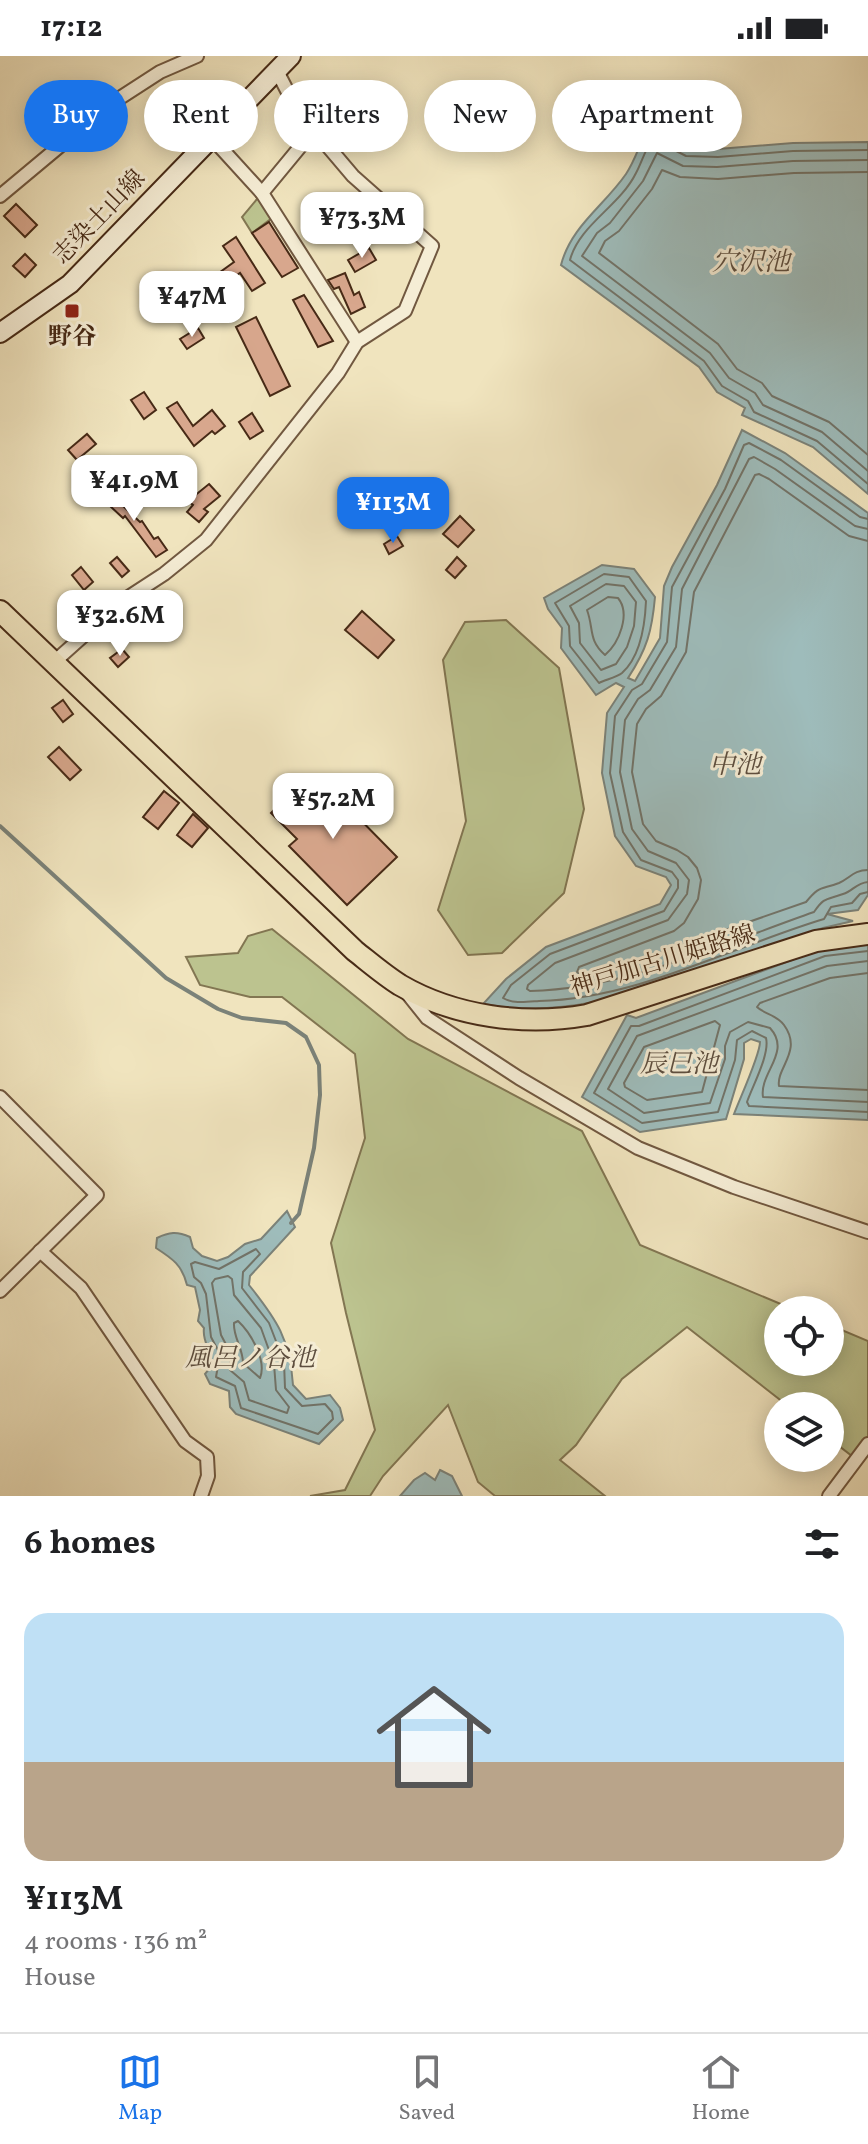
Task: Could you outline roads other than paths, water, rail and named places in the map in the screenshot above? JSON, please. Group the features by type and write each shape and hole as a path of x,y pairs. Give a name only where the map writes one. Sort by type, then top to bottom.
{"main road":[{"name":"志染土山線","path":"258,90 291,56"},
{"name":"志染土山線","path":"0,333 70,284 197,152"},
{"name":"神戸加古川姫路線","path":"0,611 355,951 400,985 442,1004 499,1018 554,1021 587,1015 816,941 868,934"}],"street":[{"path":"0,196 109,105 160,72 197,56"},
{"path":"277,71 282,80"},
{"path":"225,152 262,193 357,342"},
{"path":"262,193 296,152"},
{"path":"53,663 121,602 164,574 206,540 338,373 357,342 405,311 432,246 353,176 333,152"},
{"path":"400,985 427,1018 519,1078 638,1148 734,1187 868,1232"},
{"path":"0,1097 97,1195 0,1291"},
{"path":"40,1251 81,1288 185,1441 207,1457 208,1476 201,1496"},
{"path":"865,1447 868,1465"},
{"path":"829,1496 865,1447"}],"water":[{"name":"穴沢池","path":"868,142 868,494 813,447 742,415 745,408 717,392 699,367 561,265 572,239 632,163 637,152 742,152 742,147 793,143"},
{"name":"中池","path":"742,430 785,453 868,513 868,895 858,910 827,914 853,921 823,928 646,989 566,1006 512,1008 483,1004 506,979 546,947 660,904 671,885 666,877 636,866 615,836 602,773 607,713 624,687 616,683 596,695 561,648 562,628 544,598 602,565 634,569 655,597 648,639 628,678 635,681 660,638 664,586 672,567 717,485"},
{"name":"辰巳池","path":"868,943 868,1120 734,1114 759,1048 760,1042 751,1039 744,1043 744,1059 726,1119 640,1132 582,1097 627,1015 636,1018 824,948"},
{"name":"風呂ノ谷池","path":"287,1211 295,1227 250,1276 249,1285 267,1309 285,1342 293,1385 306,1399 330,1395 340,1408 343,1420 319,1444 236,1414 230,1407 229,1391 210,1384 205,1374 211,1357 204,1328 198,1321 200,1310 195,1287 187,1285 176,1263 156,1248 157,1238 169,1233 181,1234 190,1237 193,1248 202,1256 217,1261 245,1244 261,1239"},
{"path":"440,1470 452,1476 462,1496 400,1496 414,1480 425,1473 435,1480"}],"waterway":[{"path":"0,826 166,978 218,1009 242,1018 286,1023 306,1037 319,1065 320,1095 314,1148 299,1214 291,1223"}],"place":[{"name":"野谷","path":"72,311"}]}
